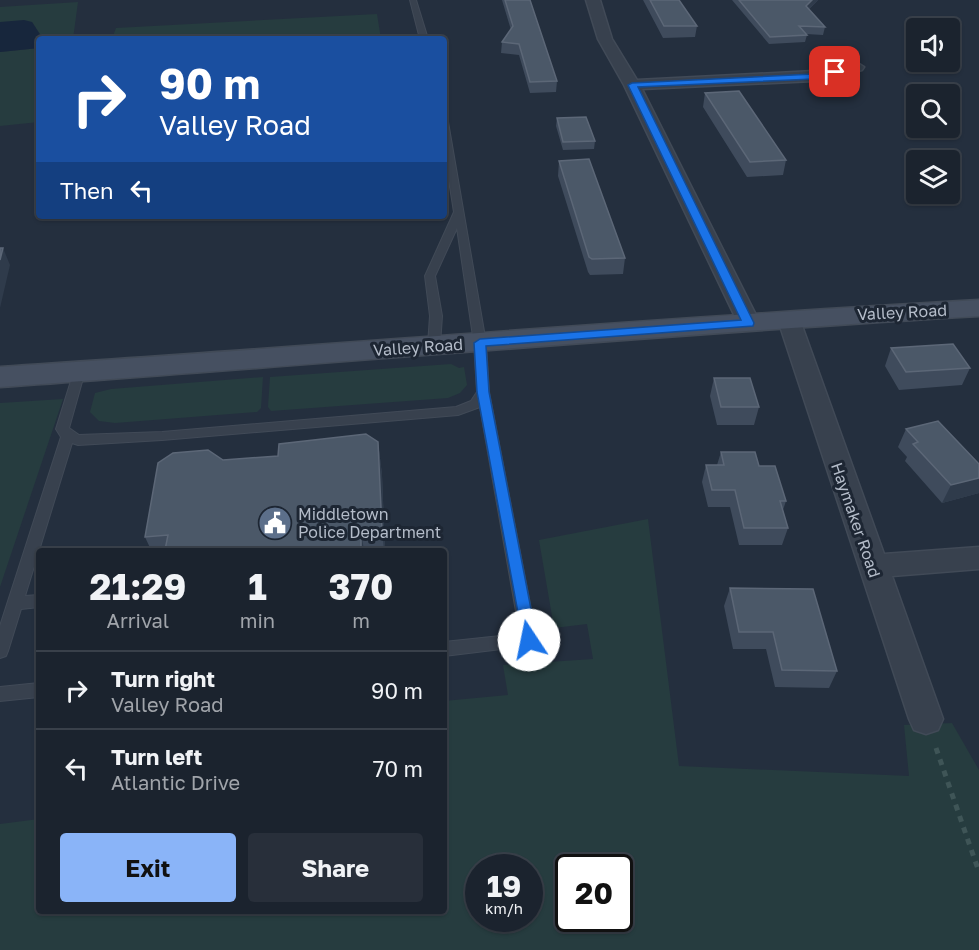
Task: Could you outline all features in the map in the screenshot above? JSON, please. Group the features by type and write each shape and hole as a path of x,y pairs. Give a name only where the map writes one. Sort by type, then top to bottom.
{"main road":[{"name":"Valley Road","path":"0,377 979,308"}],"street":[{"path":"592,0 605,39 632,85 749,323"},
{"path":"632,85 814,76 856,67"},
{"name":"Haymaker Road","path":"789,320 926,719"},
{"path":"872,566 979,558"}],"lane":[{"path":"413,0 423,36"},
{"path":"447,140 480,343 483,392 529,640 447,649"},
{"path":"434,345 436,316 430,276 459,212"},
{"path":"79,371 62,429 68,436 78,440 162,436 459,411 476,405 483,392"},
{"path":"0,651 68,436"},
{"path":"15,603 36,601"},
{"path":"0,694 36,690"}],"path":[{"path":"926,719 979,872"}],"green space":[{"path":"78,2 73,36 41,36 32,22 0,22 0,7"},
{"path":"377,14 381,36 113,36 116,28"},
{"path":"36,48 36,122 0,126 0,52"},
{"path":"451,364 459,368 464,367 467,385 460,393 448,398 271,411 268,407 270,377"},
{"path":"263,377 261,408 257,412 115,423 99,421 90,412 95,393 111,389"},
{"path":"63,399 0,587 0,403"},
{"path":"648,519 679,766 909,776 904,725 952,723 979,770 979,950 0,950 0,824 36,819 36,914 447,914 447,701 508,695 503,665 593,659 587,624 554,628 539,540"}],"water":[{"path":"24,20 32,22 41,36 36,36 36,48 0,52 0,22"}],"building":[{"path":"505,0 530,0 557,81 530,82 519,44 502,42 513,26"},
{"path":"650,0 679,0 697,26 664,26"},
{"path":"739,0 812,0 806,6 825,27 799,26 807,35 770,37"},
{"path":"739,91 786,160 750,162 705,93"},
{"path":"586,117 595,141 563,142 557,118"},
{"path":"589,159 625,258 592,259 589,257 559,161"},
{"path":"953,344 970,368 906,372 891,348"},
{"path":"714,378 750,378 759,407 721,407"},
{"path":"938,421 979,464 979,478 951,485 913,444 918,442 906,429"},
{"name":"Middletown Police Department","path":"366,434 378,442 382,530 361,532 361,547 348,548 165,548 168,535 145,537 158,463 173,453 208,450 223,460 278,456 279,444"},
{"path":"721,452 755,452 759,466 775,466 786,501 780,501 788,528 744,528 735,490 712,490 706,465 724,465"},
{"path":"730,588 813,589 837,671 782,670 773,632 739,632"}],"place":[{"name":"Middletown Police Department","path":"275,523"}],"route":[{"path":"529,640 483,392 480,343 749,323 632,85 814,76 835,72"}]}
